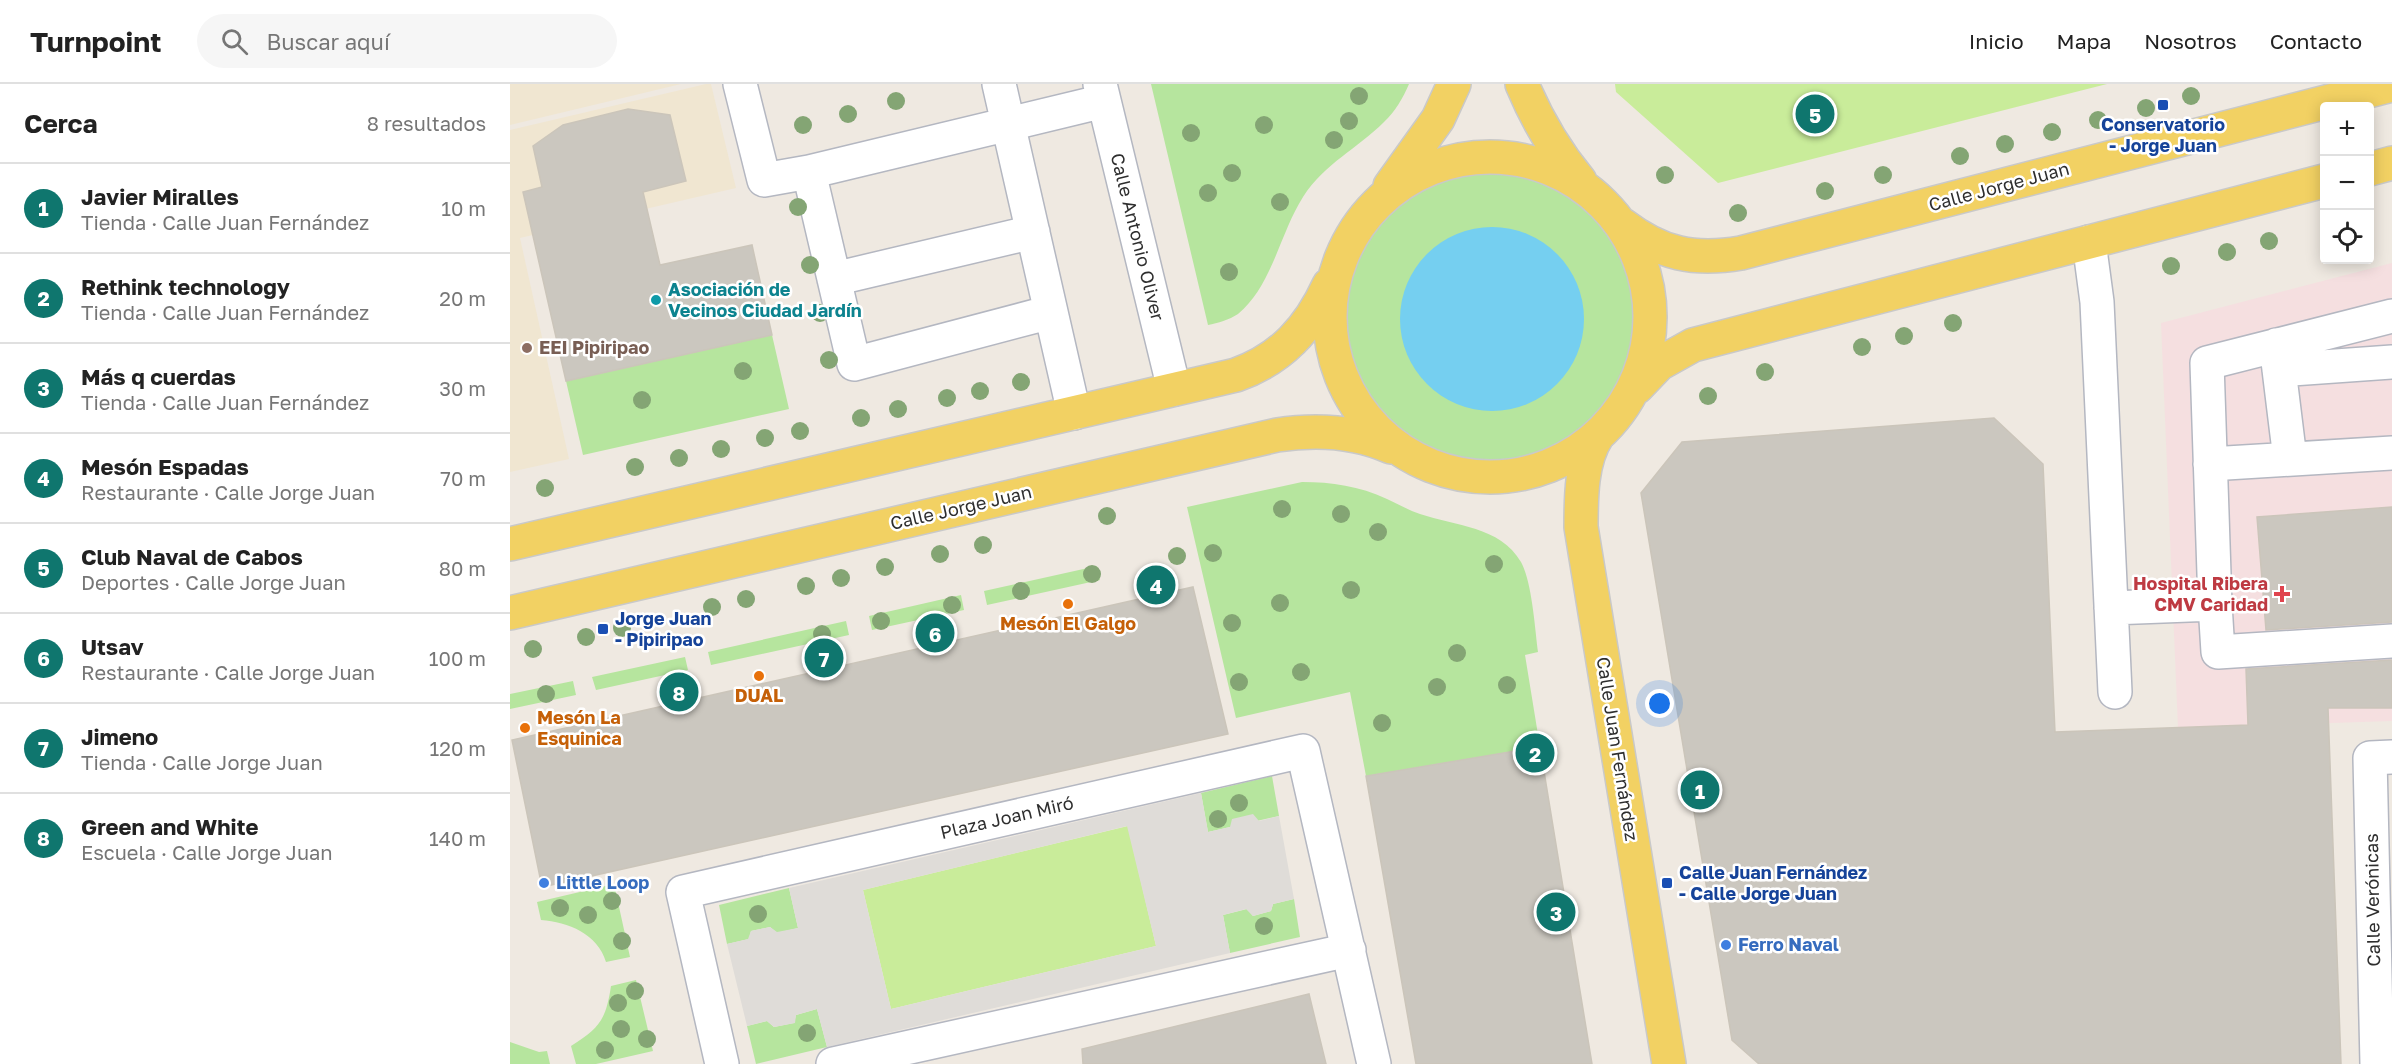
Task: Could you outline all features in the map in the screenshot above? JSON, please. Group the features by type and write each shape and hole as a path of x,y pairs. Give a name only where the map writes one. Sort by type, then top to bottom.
{"main road":[{"path":"510,544 1236,375 1254,368 1288,346 1313,315 1353,233 1438,119 1454,84"},
{"path":"1521,84 1554,149 1627,234 1645,274 1650,303 1649,339 1638,378 1627,401"},
{"name":"Calle Jorge Juan","path":"1604,206 1634,233 1666,250 1691,257 1714,257 1741,253 2392,85"},
{"path":"1370,212 1394,189 1417,175 1447,163 1475,158 1499,158 1535,163 1569,178 1604,206"},
{"path":"2374,168 2392,164"},
{"path":"1343,253 1335,277 1330,314 1333,351 1340,374 1363,415 1388,440 1411,456 1438,468 1479,476 1501,476 1522,474 1556,463 1574,453 1598,435 1659,364 1693,345 2320,182"},
{"name":"Calle Jorge Juan","path":"510,613 1277,435 1316,431 1353,435 1380,442 1411,456"},
{"name":"Calle Juan Fernández","path":"1598,435 1591,449 1585,473 1581,527 1669,1064"}],"street":[{"path":"740,84 764,180 809,172 1008,125 1102,93"},
{"path":"999,84 1074,413"},
{"name":"Calle Antonio Oliver","path":"1102,93 1174,389"},
{"path":"809,172 854,364 1051,312"},
{"path":"834,279 1033,232"},
{"path":"2089,242 2097,302 2115,692"},
{"path":"2277,358 2392,316"},
{"path":"2277,358 2290,459"},
{"path":"2392,362 2277,358 2207,363 2218,652 2392,641"},
{"path":"2210,464 2392,453"},
{"path":"2111,608 2215,604"},
{"name":"Plaza Joan Miró","path":"722,1064 683,892 1303,751 1374,1064"},
{"name":"Calle Verónicas","path":"2378,1064 2370,758 2392,757"},
{"path":"833,1064 1349,950"}],"shaded area":[{"path":"510,84 681,84 510,125"},
{"name":"EEI Pipiripao","path":"711,84 736,188 520,238 569,459 510,472 510,130"},
{"name":"Hospital Ribera CMV Caridad","path":"2392,263 2392,721 2178,728 2161,323"},
{"path":"1201,793 1208,832 1230,827 1232,819 1253,814 1259,821 1279,816 1294,899 1273,904 1271,911 1253,916 1246,909 1223,915 1230,953 827,1047 817,1009 796,1015 795,1023 774,1027 767,1021 747,1026 727,944 748,939 751,931 770,927 777,932 798,928 789,888","holes":["1127,826 1156,946 891,1009 863,890"]}],"green space":[{"path":"1151,84 1409,84 1388,118 1374,132 1331,165 1303,197 1267,274 1250,302 1235,316 1208,325"},
{"path":"1615,84 2107,84 1718,183 1616,92"},
{"path":"1490,157 1521,160 1551,169 1579,184 1603,204 1623,228 1638,256 1647,286 1650,317 1647,348 1638,378 1623,406 1603,430 1579,450 1551,465 1521,474 1490,477 1459,474 1429,465 1401,450 1377,430 1357,406 1342,378 1333,348 1330,317 1333,286 1342,256 1357,228 1377,204 1401,184 1429,169 1459,160"},
{"path":"772,335 789,409 583,455 566,381"},
{"path":"1302,482 1335,484 1366,491 1420,514 1489,534 1512,550 1525,571 1532,606 1538,652 1525,655 1540,747 1366,776 1350,692 1236,718 1187,507"},
{"path":"1097,566 1100,580 987,605 984,591"},
{"path":"961,595 964,610 872,630 869,616"},
{"path":"846,621 849,635 711,665 708,652"},
{"path":"685,657 688,670 596,690 592,677"},
{"path":"573,681 576,695 510,709 510,694"},
{"path":"1272,776 1279,816 1208,832 1201,793"},
{"path":"1128,826 1156,946 891,1009 863,890"},
{"path":"614,884 630,957 606,962 596,944 581,931 561,923 541,920 537,902"},
{"path":"789,888 798,928 777,933 770,927 751,931 749,939 727,944 719,905"},
{"path":"1294,899 1300,937 1230,953 1223,915 1247,909 1253,916 1271,911 1273,904"},
{"path":"636,980 653,1051 596,1064 576,1064 571,1046 589,1034 600,1022 607,1007 611,986"},
{"path":"817,1009 827,1047 756,1064 747,1026 767,1021 774,1027 794,1023 796,1015"},
{"path":"510,1042 539,1052 547,1051 550,1064 510,1064"}],"water":[{"path":"1492,227 1527,234 1543,242 1557,254 1569,268 1577,284 1584,319 1577,354 1569,370 1557,384 1543,396 1527,404 1492,411 1457,404 1441,396 1427,384 1415,370 1407,354 1400,319 1407,284 1415,268 1427,254 1441,242 1457,234"}],"building":[{"name":"Asociación de Vecinos Ciudad Jardín","path":"628,109 670,115 686,181 643,192 660,265 752,245 772,335 566,381 523,192 542,187 533,146 563,125"},
{"path":"1994,418 2043,464 2055,732 2248,725 2246,669 2392,660 2392,708 2328,708 2341,1064 1759,1064 1732,1040 1641,493 1682,442"},
{"path":"2392,507 2392,622 2266,630 2257,517"},
{"path":"1193,587 1228,734 542,887 512,740"},
{"path":"1540,747 1592,1064 1416,1064 1366,776"},
{"path":"1309,994 1326,1064 1083,1064 1082,1049"}],"place":[{"name":"Conservatorio - Jorge Juan","path":"2163,105"},
{"name":"Club Naval de Cabos","path":"1815,114"},
{"name":"Asociación de Vecinos Ciudad Jardín","path":"656,300"},
{"name":"EEI Pipiripao","path":"527,348"},
{"name":"Mesón Espadas","path":"1156,585"},
{"name":"Hospital Ribera CMV Caridad","path":"2282,594"},
{"name":"Mesón El Galgo","path":"1068,604"},
{"name":"Jorge Juan - Pipiripao","path":"603,629"},
{"name":"Utsav","path":"935,633"},
{"name":"Jimeno","path":"824,658"},
{"name":"DUAL","path":"759,676"},
{"name":"Green and White","path":"679,692"},
{"name":"Mesón La Esquinica","path":"525,728"},
{"name":"Rethink technology","path":"1535,753"},
{"name":"Javier Miralles","path":"1700,790"},
{"name":"Little Loop","path":"544,883"},
{"name":"Calle Juan Fernández - Calle Jorge Juan","path":"1667,883"},
{"name":"Más q cuerdas","path":"1556,912"},
{"name":"Ferro Naval","path":"1726,945"}]}
